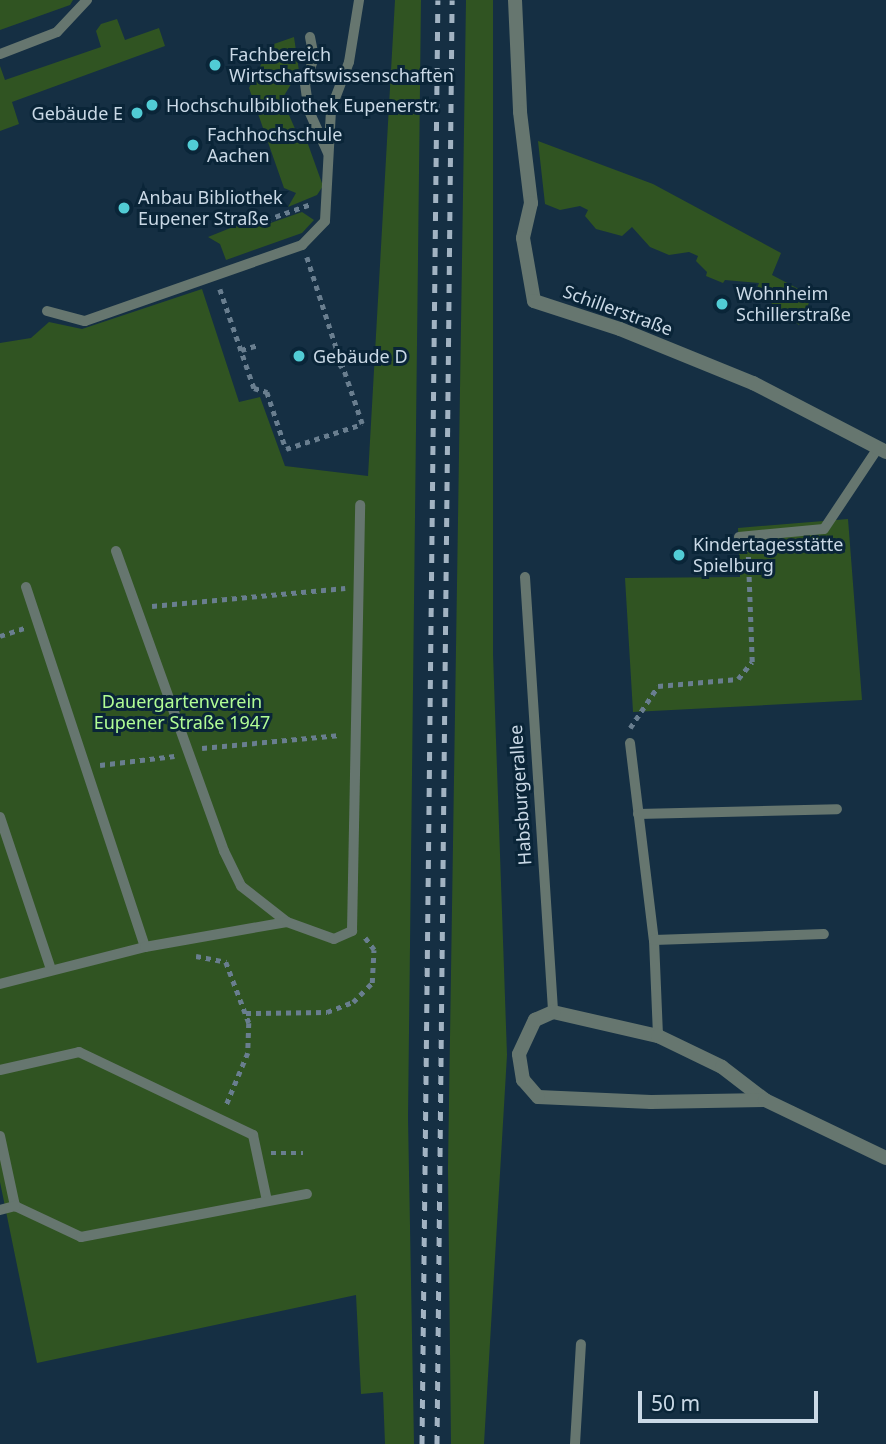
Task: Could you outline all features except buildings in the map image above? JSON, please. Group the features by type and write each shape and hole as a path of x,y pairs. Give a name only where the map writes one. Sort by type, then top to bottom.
{"street":[{"name":"Schillerstraße","path":"515,0 520,112 531,203 523,238 534,301 620,329 753,383 882,450"},
{"path":"765,1100 538,1097 523,1080 519,1054 535,1020 553,1012 658,1036 722,1067 765,1100 886,1158"}],"lane":[{"path":"0,54 57,32 87,0"},
{"path":"47,311 85,321 302,245 325,221 331,109 349,62 359,0"},
{"path":"310,37 314,57 304,85 309,111 330,157"},
{"path":"738,537 824,529 882,450"},
{"path":"116,551 188,752 241,886 286,922 334,939 352,930 358,733 360,505"},
{"name":"Habsburgerallee","path":"525,577 553,1012"},
{"path":"26,587 145,947"},
{"path":"630,743 654,940 658,1036"},
{"path":"638,814 836,809"},
{"path":"0,817 51,969"},
{"path":"0,984 145,947 286,922"},
{"path":"654,940 824,934"},
{"path":"0,1070 79,1052 253,1135 267,1201"},
{"path":"0,1136 15,1206"},
{"path":"0,1210 15,1206 81,1237 307,1194"},
{"path":"575,1444 581,1344"}],"path":[{"path":"266,220 328,198"},
{"path":"302,245 338,353"},
{"path":"215,275 254,388 267,393 286,449 362,424 342,365 339,366"},
{"path":"241,351 259,345"},
{"path":"630,743 630,724 658,686 738,680 752,662 748,556"},
{"path":"136,607 360,587"},
{"path":"0,636 39,623"},
{"path":"86,766 358,733"},
{"path":"157,945 166,953 226,962 246,1013 251,1036 248,1053 220,1120"},
{"path":"246,1013 327,1012 353,1002 372,984 374,950"},
{"path":"256,1152 303,1153"}],"green space":[{"path":"0,0 73,0 70,5 0,30"},
{"name":"Dauergartenverein Eupener Straße 1947","path":"395,0 421,0 408,1118 414,1444 385,1444 383,1392 361,1394 356,1295 37,1363 0,1182 0,343 31,338 49,322 82,329 202,289 239,402 260,397 285,466 368,476"},
{"path":"466,0 493,0 493,654 507,1055 484,1444 451,1444 448,1167"},
{"path":"117,19 125,40 159,28 165,46 12,102 19,124 0,131 0,66 5,80 101,47 96,31 101,24"},
{"path":"294,37 299,71 282,99 296,131 304,133 323,186 317,195 288,207 296,193 284,188 249,88 271,45"},
{"path":"538,141 653,184 781,253 772,275 812,296 799,325 756,291 759,283 725,280 723,283 706,276 707,272 696,261 698,256 689,252 669,255 650,247 632,227 622,236 596,229 585,216 588,210 580,206 560,210 545,204"},
{"path":"302,212 314,220 302,233 226,260 220,244 208,237 258,217 262,226"},
{"path":"848,519 862,700 633,712 625,578 740,577 738,528"}],"railway":[{"path":"422,1444 438,0"},
{"path":"437,1444 452,0"}],"place":[{"name":"Fachbereich Wirtschaftswissenschaften","path":"215,65"},
{"name":"Hochschulbibliothek Eupenerstr.","path":"152,105"},
{"name":"Gebäude E","path":"137,113"},
{"name":"Fachhochschule Aachen","path":"193,145"},
{"name":"Anbau Bibliothek Eupener Straße","path":"124,208"},
{"name":"Wohnheim Schillerstraße","path":"722,304"},
{"name":"Gebäude D","path":"299,356"},
{"name":"Kindertagesstätte Spielburg","path":"679,555"}]}
